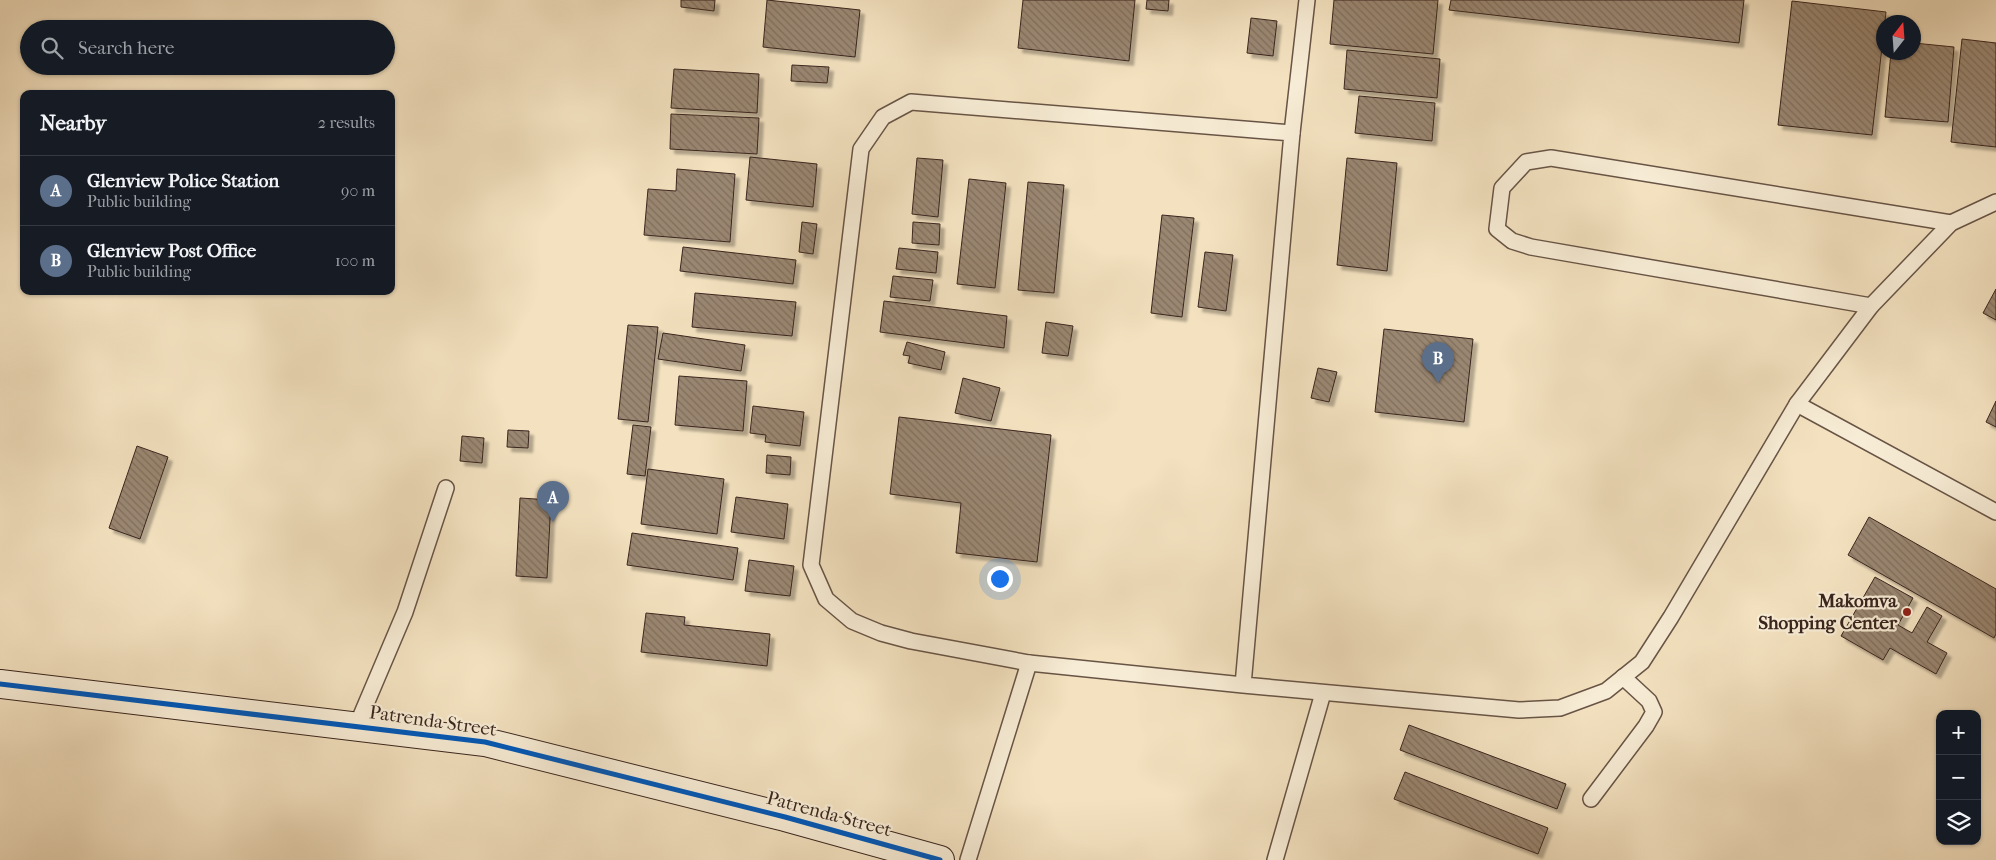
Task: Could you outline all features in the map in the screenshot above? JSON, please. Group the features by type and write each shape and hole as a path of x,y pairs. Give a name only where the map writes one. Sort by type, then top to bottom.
{"street":[{"name":"Patrenda Street","path":"0,684 357,725 485,742 785,817 940,860"}],"lane":[{"path":"1243,685 1292,133 1308,0"},
{"path":"1292,133 911,102 883,118 861,149 811,565 826,599 852,622 881,633 911,641 1029,663 1323,693 1519,710 1560,708 1606,691 1642,662 1797,404 1871,306 1951,223 1996,202"},
{"path":"1871,306 1531,248 1512,241 1497,229 1502,188 1526,162 1551,158 1951,223"},
{"path":"1797,404 1996,512"},
{"path":"357,725 405,612 446,488"},
{"path":"968,860 1029,663"},
{"path":"1591,800 1646,726 1654,712 1648,701 1623,677"},
{"path":"1274,860 1323,693"}],"building":[{"path":"681,0 715,0 714,11 681,7"},
{"path":"767,0 860,10 855,57 763,47"},
{"path":"1023,0 1135,0 1129,61 1018,48"},
{"path":"1147,0 1169,0 1168,11 1146,9"},
{"path":"1334,0 1438,0 1433,54 1330,44"},
{"path":"1451,0 1744,0 1739,43 1449,10"},
{"path":"1792,1 1886,12 1886,15 1876,15 1876,60 1881,60 1872,135 1778,125"},
{"path":"1251,18 1277,21 1273,56 1247,53"},
{"path":"1962,39 1996,43 1996,147 1951,142"},
{"path":"1921,44 1954,47 1948,122 1885,117 1890,60 1921,60"},
{"path":"1347,50 1440,59 1437,98 1344,89"},
{"path":"792,65 829,67 827,83 791,81"},
{"path":"674,69 759,74 757,113 671,108"},
{"path":"1359,96 1435,103 1432,141 1355,133"},
{"path":"671,114 759,118 757,154 670,149"},
{"path":"750,157 817,164 813,207 746,200"},
{"path":"917,158 943,160 938,217 912,214"},
{"path":"1347,158 1397,163 1387,271 1337,265"},
{"path":"677,169 735,174 730,242 644,235 648,189 676,191"},
{"path":"969,179 1006,183 995,288 957,284"},
{"path":"1028,182 1064,185 1054,293 1018,290"},
{"path":"1162,215 1194,218 1182,317 1151,313"},
{"path":"802,222 817,224 813,254 799,252"},
{"path":"913,222 940,224 939,245 912,243"},
{"path":"683,247 796,260 793,284 680,271"},
{"path":"899,248 938,252 936,273 896,269"},
{"path":"1205,252 1233,255 1226,311 1198,307"},
{"path":"893,276 933,280 930,301 890,297"},
{"path":"1996,289 1996,320 1983,313"},
{"path":"695,293 796,302 792,336 692,327"},
{"path":"884,301 1007,316 1004,348 880,332"},
{"path":"1046,322 1073,326 1068,356 1042,353"},
{"path":"628,325 658,327 648,422 618,419"},
{"path":"1384,329 1473,339 1464,422 1375,412"},
{"path":"663,333 745,345 741,371 658,359"},
{"path":"907,342 945,352 941,370 908,363 910,356 903,355"},
{"path":"1318,368 1337,372 1329,402 1311,398"},
{"path":"679,376 747,381 743,431 675,425"},
{"path":"963,378 1000,388 991,421 955,413"},
{"path":"1996,401 1996,427 1986,422"},
{"path":"753,406 804,412 800,446 765,442 766,435 750,433"},
{"path":"899,417 1051,435 1037,562 956,553 961,503 890,494"},
{"path":"633,425 651,427 645,476 627,474"},
{"path":"508,430 529,431 528,448 507,447"},
{"path":"462,436 484,438 482,463 460,461"},
{"path":"137,446 168,457 140,539 109,528"},
{"path":"767,455 791,457 790,475 766,473"},
{"path":"648,469 724,479 717,534 641,524"},
{"path":"736,497 788,504 784,539 731,532"},
{"path":"520,498 551,500 547,578 516,576"},
{"path":"1869,517 1996,589 1996,634 1994,638 1848,555"},
{"path":"632,533 738,548 733,580 627,565"},
{"path":"749,560 794,566 790,596 745,591"},
{"path":"1875,577 1913,598 1898,625 1912,633 1927,607 1942,616 1927,642 1947,653 1936,674 1890,648 1883,660 1841,636"},
{"path":"646,613 685,617 684,625 770,634 767,666 641,652"},
{"path":"1409,725 1566,784 1557,809 1400,750"},
{"path":"1405,772 1548,828 1538,854 1394,799"}],"cycle path":[{"path":"0,684 485,742 785,817 940,860"}],"place":[{"name":"Glenview Post Office","path":"1438,383"},
{"name":"Glenview Police Station","path":"553,522"},
{"name":"Makomva Shopping Center","path":"1907,612"}]}
